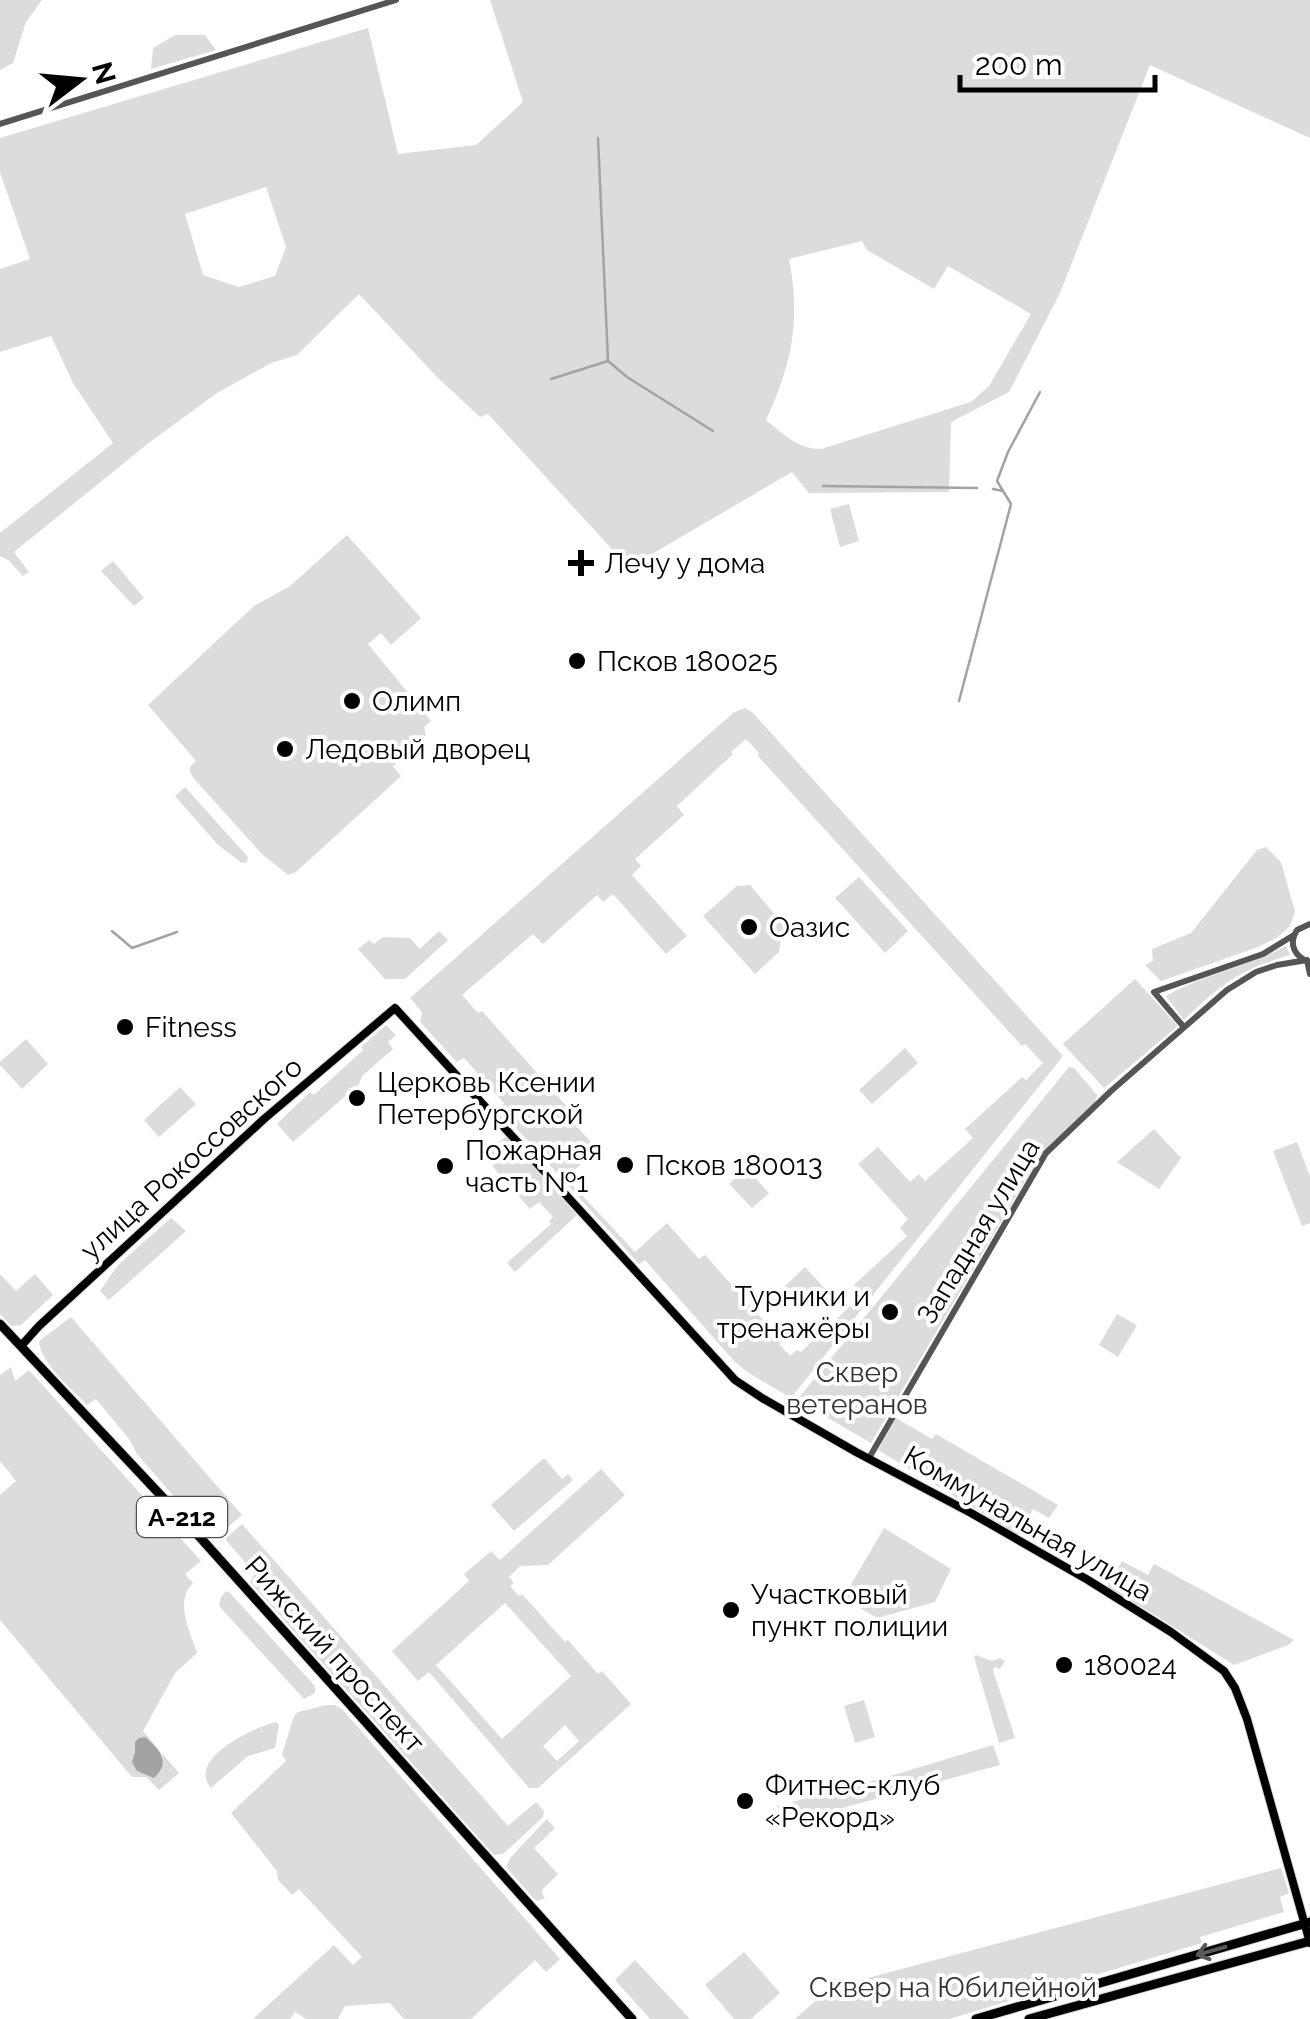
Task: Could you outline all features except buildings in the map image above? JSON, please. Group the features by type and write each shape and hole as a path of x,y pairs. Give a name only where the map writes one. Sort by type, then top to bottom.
{"highway":[{"name":"Рижский проспект","path":"0,1324 327,1677 632,2019"},
{"path":"976,2019 1308,1923"},
{"path":"1029,2019 1310,1942"}],"main road":[{"name":"улица Рокоссовского","path":"22,1346 38,1326 161,1212 395,1008"},
{"name":"Коммунальная улица","path":"395,1008 723,1368 762,1398 1109,1593 1221,1668 1235,1688 1247,1719 1308,1923 1310,1942"}],"street":[{"path":"0,124 396,0"},
{"path":"1183,1026 1154,992 1263,954 1310,924"},
{"path":"1294,935 1293,947 1308,960 1310,974"},
{"name":"Западная улица","path":"869,1458 1046,1153 1227,990 1276,964 1308,960"}],"green space":[{"path":"0,0 42,0 26,22 13,63 0,70"},
{"path":"490,0 1310,0 1310,138 1150,65 1060,293 1009,392 951,422 949,492 809,493 792,472 640,561 631,570 488,414 480,417 437,377 359,294 297,355 271,363 217,393 14,552 29,572 23,576 0,556 0,533 113,443 73,383 51,336 0,352 0,269 30,259 0,172 0,138 368,28 398,154 476,145 523,102","holes":["266,187 286,247 275,276 239,287 203,275 185,214","862,241 867,250 934,289 948,266 1031,314 989,386 971,402 821,449 805,447 766,420 792,341 794,302 789,259"]},
{"path":"175,35 205,35 216,50 151,69 153,48"},
{"path":"849,504 859,541 840,547 830,509"},
{"path":"347,535 421,618 391,645 381,633 368,644 431,721 424,727 426,735 393,766 401,776 296,872 288,875 262,854 195,780 190,767 196,761 148,705 254,606 290,586"},
{"path":"113,561 144,598 134,606 101,571"},
{"path":"745,708 752,712 1063,1056 791,1398 734,1361 645,1260 639,1264 499,1109 504,1103 464,1058 457,1062 420,1022 422,1012 410,998 733,713","holes":["746,739 1022,1046 1025,1044 1043,1063 965,1129 973,1138 925,1181 919,1174 910,1182 878,1147 858,1164 908,1219 900,1228 907,1236 854,1285 862,1295 801,1352 797,1350 790,1356 779,1344 782,1341 705,1255 699,1259 667,1223 635,1252 566,1178 597,1149 565,1113 569,1109 482,1011 478,1013 462,995 533,934 543,944 597,895 603,902 613,894 666,954 687,936 632,875 641,866 635,859 684,815 677,806"]},
{"path":"185,787 248,857 247,862 242,863 218,845 175,796"},
{"path":"1266,847 1281,862 1295,912 1290,926 1258,947 1161,981 1145,965 1153,961 1152,949 1191,933 1257,850"},
{"path":"859,877 908,931 885,953 835,898"},
{"name":"Оазис","path":"750,885 788,930 781,937 779,952 755,974 703,916 737,886"},
{"path":"439,931 448,940 405,979 385,979 358,949 369,940 374,944 383,937 410,938 420,949"},
{"path":"1286,946 1290,955 1232,979 1184,1020 1166,996 1257,960"},
{"path":"1135,979 1178,1026 1104,1088 1063,1044"},
{"path":"386,1025 396,1035 388,1042 393,1049 293,1142 277,1124 310,1092 314,1095"},
{"path":"26,1039 48,1064 22,1089 0,1062"},
{"path":"905,1048 918,1063 872,1104 859,1090"},
{"name":"Сквер ветеранов","path":"1069,1067 1097,1095 1095,1104 1041,1154 871,1443 797,1400"},
{"path":"180,1087 196,1104 159,1137 144,1120"},
{"path":"1154,1129 1181,1158 1159,1189 1117,1162"},
{"path":"505,1137 577,1215 515,1272 507,1263 551,1224 553,1217 539,1202 530,1209 492,1166 497,1162 488,1152"},
{"path":"1297,1142 1310,1176 1310,1223 1302,1226 1273,1151"},
{"path":"746,1168 769,1193 752,1208 729,1184"},
{"path":"171,1218 186,1231 109,1300 100,1291 118,1265"},
{"path":"805,1267 826,1290 809,1306 794,1307 780,1291"},
{"path":"0,1274 16,1291 35,1274 53,1295 21,1325 11,1326 0,1314"},
{"path":"1117,1314 1137,1325 1118,1357 1099,1345"},
{"path":"71,1317 242,1515 219,1535 206,1533 137,1454 96,1399 87,1405 51,1367 39,1341"},
{"path":"11,1367 15,1381 29,1370 201,1561 185,1574 193,1583 187,1590 184,1607 197,1653 175,1673 143,1731 163,1759 161,1752 179,1773 159,1790 146,1777 132,1777 0,1620 0,1495 16,1481 0,1461 0,1375"},
{"path":"896,1418 932,1439 936,1434 1058,1505 1049,1518 1033,1509 1018,1535 878,1450"},
{"path":"544,1458 562,1479 568,1474 573,1480 514,1531 491,1505"},
{"path":"601,1469 625,1495 548,1565 520,1566 509,1577 514,1583 510,1586 519,1596 522,1594 598,1674 602,1671 631,1704 538,1788 529,1788 429,1672 418,1681 392,1651 469,1581 464,1574 491,1551 500,1560","holes":["505,1603 571,1676 502,1739 436,1665","565,1725 579,1741 557,1761 543,1746"]},
{"path":"242,1524 508,1826 536,1802 544,1811 543,1817 503,1854 494,1855 250,1582 255,1574 225,1539"},
{"path":"884,1528 951,1569 935,1602 877,1618 843,1598"},
{"path":"1122,1561 1148,1575 1154,1564 1294,1640 1234,1665 1107,1587"},
{"path":"226,1591 315,1686 315,1693 304,1699 219,1606"},
{"path":"976,1655 1005,1661 1000,1669 993,1670 1015,1738 999,1743"},
{"path":"864,1700 875,1737 855,1743 844,1706"},
{"path":"326,1705 342,1709 560,1959 546,1972 535,1960 471,2019 404,2019 390,2003 345,2006 338,2019 306,2019 295,2012 290,2019 253,2019 334,1945 353,1965 362,1957 299,1889 292,1895 278,1880 277,1871 231,1813 286,1761 282,1754 294,1716"},
{"path":"276,1722 279,1725 275,1748 248,1756 211,1788 206,1777 215,1756 239,1737"},
{"path":"993,1745 1000,1765 791,1822 777,1806 897,1774"},
{"path":"547,1819 555,1828 534,1848 558,1874 543,1889 545,1898 538,1901 506,1867"},
{"name":"Сквер на Юбилейной","path":"1281,1868 1289,1893 1280,1897 1284,1912 1200,1937 1202,1943 949,2019 795,2019 830,1988"},
{"path":"744,1952 780,1993 751,2019 734,2019 705,1985"},
{"path":"635,1960 690,2019 650,2019 615,1980"}],"shaded area":[{"path":"145,1737 163,1761 154,1778 137,1771 132,1762 135,1742"}],"waterway":[{"path":"598,138 608,361"},
{"path":"551,379 608,361 713,431"},
{"path":"959,701 1011,504 997,481 1040,392"},
{"path":"823,486 977,488"},
{"path":"993,489 1003,491"},
{"path":"112,931 132,948 177,932"}],"place":[{"name":"Лечу у дома","path":"581,563"},
{"name":"Псков 180025","path":"577,661"},
{"name":"Олимп","path":"352,701"},
{"name":"Ледовый дворец","path":"285,749"},
{"name":"Оазис","path":"749,927"},
{"name":"Fitness","path":"125,1027"},
{"name":"Церковь Ксении Петербургской","path":"357,1098"},
{"name":"Псков 180013","path":"625,1165"},
{"name":"Пожарная часть №1","path":"445,1166"},
{"name":"Турники и тренажёры","path":"890,1312"},
{"name":"Участковый пункт полиции","path":"731,1610"},
{"name":"180024","path":"1064,1665"},
{"name":"Фитнес-клуб «Рекорд»","path":"745,1801"}]}
